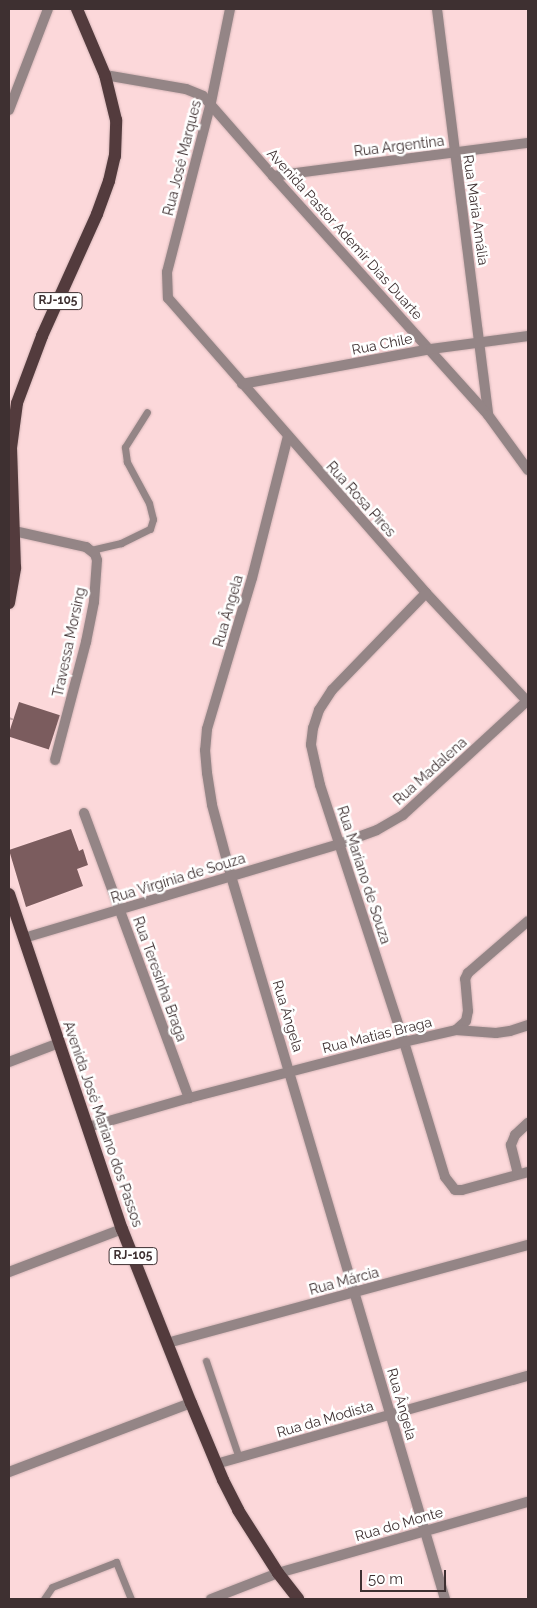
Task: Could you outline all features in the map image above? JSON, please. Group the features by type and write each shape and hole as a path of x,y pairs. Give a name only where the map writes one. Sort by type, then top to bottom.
{"main road":[{"name":"RJ-105","path":"9,603 15,568 11,531 11,448 17,403 42,336 97,214 109,181 115,156 116,120 105,75 76,9"},
{"name":"Avenida José Mariano dos Passos","path":"9,894 122,1229 216,1464 238,1510 278,1573 298,1599"}],"street":[{"path":"9,110 48,9"},
{"name":"Rua José Marques","path":"178,311 167,294 167,272 211,102 230,9"},
{"name":"Rua Maria Amália","path":"436,9 488,415"},
{"name":"Avenida Pastor Ademir Dias Duarte","path":"105,75 195,91 211,102 273,176 431,349 488,415 528,470"},
{"name":"Rua Argentina","path":"273,176 528,143"},
{"name":"Rua Rosa Pires","path":"178,311 426,593 528,701"},
{"name":"Rua Chile","path":"242,384 431,349 528,336"},
{"name":"Rua Ângela","path":"288,436 252,578 206,738 207,773 212,805 231,876 445,1599"},
{"path":"11,531 91,550"},
{"name":"Travessa Morsing","path":"55,760 86,642 94,602 97,560 91,550"},
{"name":"Rua Mariano de Souza","path":"426,593 343,676 320,710 313,728 313,752 339,844 404,1042 444,1177 456,1190 462,1190 523,1173"},
{"name":"Rua Madalena","path":"339,844 377,830 402,814 528,701"},
{"name":"Rua Teresinha Braga","path":"84,814 189,1098"},
{"name":"Rua Virgínia de Souza","path":"24,938 339,844"},
{"path":"456,1030 466,1021 468,1011 465,980 468,973 528,921"},
{"name":"Rua Matias Braga","path":"88,1127 189,1098 404,1042 456,1030 496,1033 528,1025"},
{"path":"9,1062 60,1042"},
{"path":"523,1173 511,1145 515,1135 528,1123"},
{"path":"9,1272 122,1229"},
{"name":"Rua Márcia","path":"167,1344 528,1245"},
{"name":"Rua da Modista","path":"216,1464 528,1376"},
{"path":"9,1472 191,1403"},
{"name":"Rua do Monte","path":"211,1599 278,1573 528,1502"}],"lane":[{"path":"91,550 120,543 150,529 153,519 149,503 127,462 125,447 147,412"},
{"path":"206,1361 239,1458"},
{"path":"44,1599 52,1587 116,1562 131,1599"}],"path":[{"path":"9,718 14,720"}],"building":[{"path":"19,702 60,715 49,750 9,737"},
{"path":"71,829 79,851 83,849 88,865 77,869 83,886 26,907 9,850"}]}
